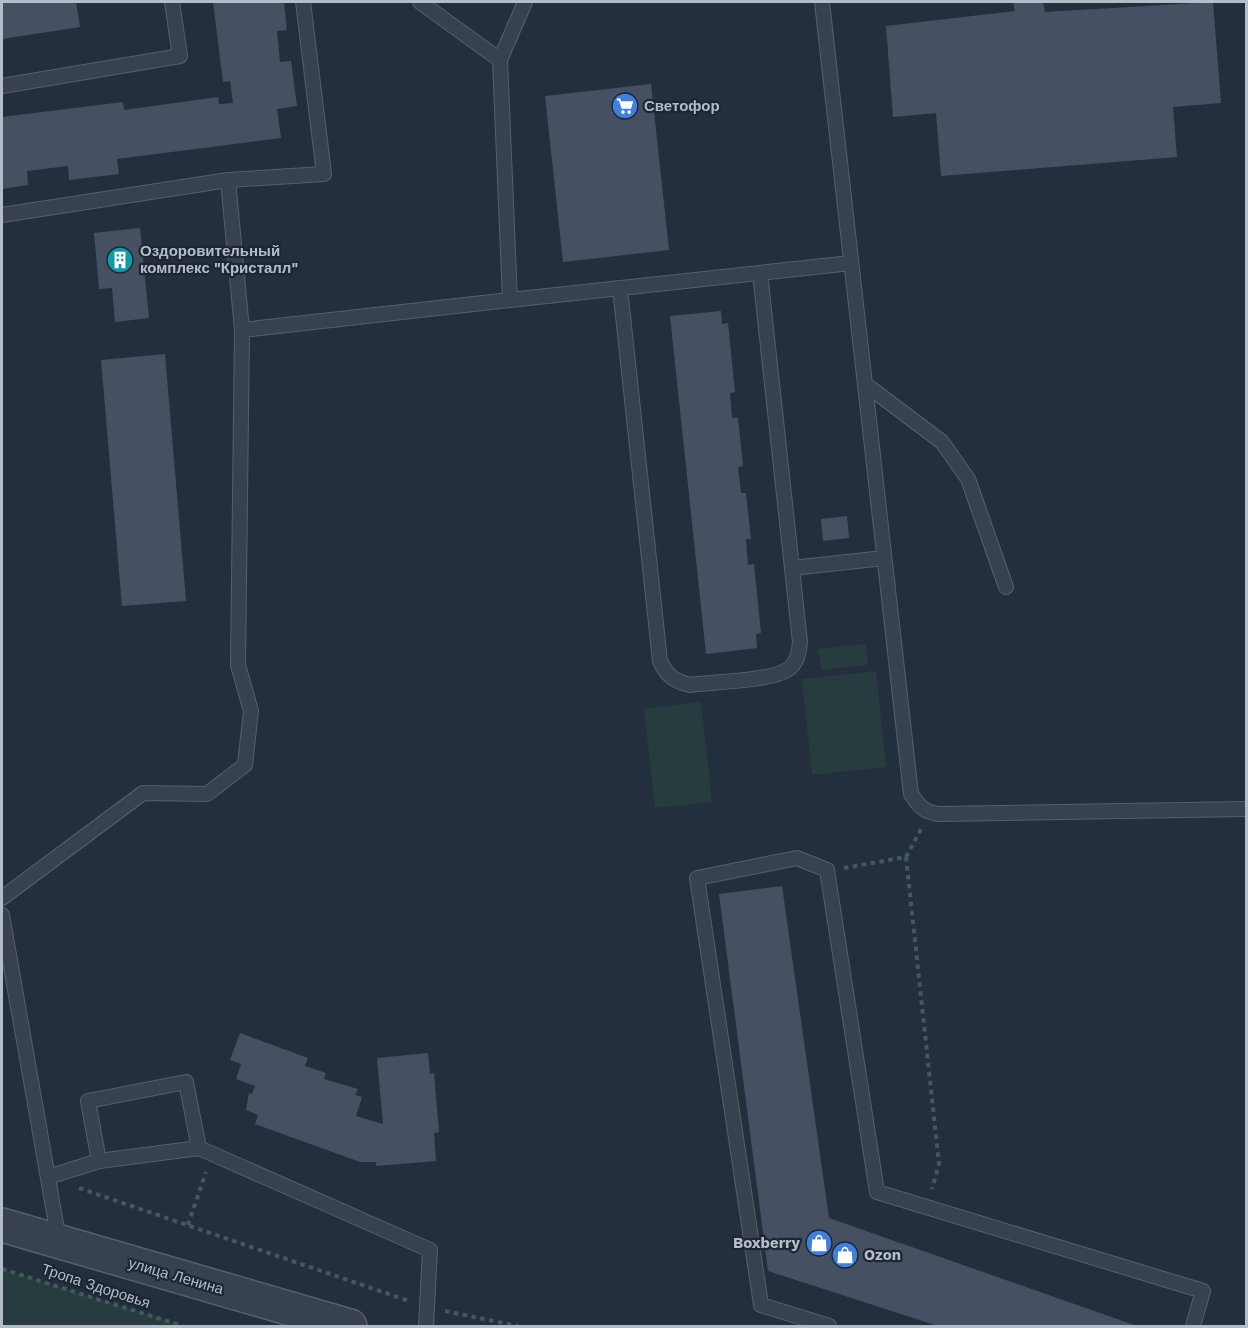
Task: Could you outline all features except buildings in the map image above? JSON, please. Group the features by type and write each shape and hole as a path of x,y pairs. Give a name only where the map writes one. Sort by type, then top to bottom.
{"street":[{"name":"улица Ленина","path":"2,1225 350,1326"}],"lane":[{"path":"2,86 180,56 172,2"},
{"path":"2,214 228,180 324,174 303,2"},
{"path":"420,2 500,60"},
{"path":"510,300 500,60 525,2"},
{"path":"822,2 911,794 919,806 928,813 1246,809"},
{"path":"2,898 143,793 207,794 245,765 251,711 238,665 242,330 228,180"},
{"path":"242,330 851,263"},
{"path":"620,288 660,661 666,674 677,682 690,685 773,675 788,669 799,656 800,642 760,273"},
{"path":"865,384 942,442 968,479 1006,587"},
{"path":"792,568 885,558"},
{"path":"830,1326 761,1305 697,878 797,858 827,870 877,1192 1203,1291 1193,1326"},
{"path":"2,915 60,1243"},
{"path":"99,1161 88,1101 186,1082 199,1148"},
{"path":"48,1178 99,1161 199,1148 430,1250 426,1326"}],"path":[{"path":"927,1207 939,1164 906,857 928,813"},
{"path":"827,870 906,857"},
{"path":"188,1226 212,1154"},
{"path":"48,1178 427,1307 518,1326"},
{"name":"Тропа Здоровья","path":"2,1269 183,1326"}],"green space":[{"path":"866,644 868,665 821,670 818,649"},
{"path":"876,671 886,767 812,775 802,679"},
{"path":"701,702 712,802 655,808 644,709"},
{"path":"2,1269 185,1326 2,1326"}],"place":[{"name":"Светофор","path":"625,106"},
{"name":"Оздоровительный комплекс \"Кристалл\"","path":"120,260"},
{"name":"Boxberry","path":"819,1243"},
{"name":"Ozon","path":"845,1255"}]}
